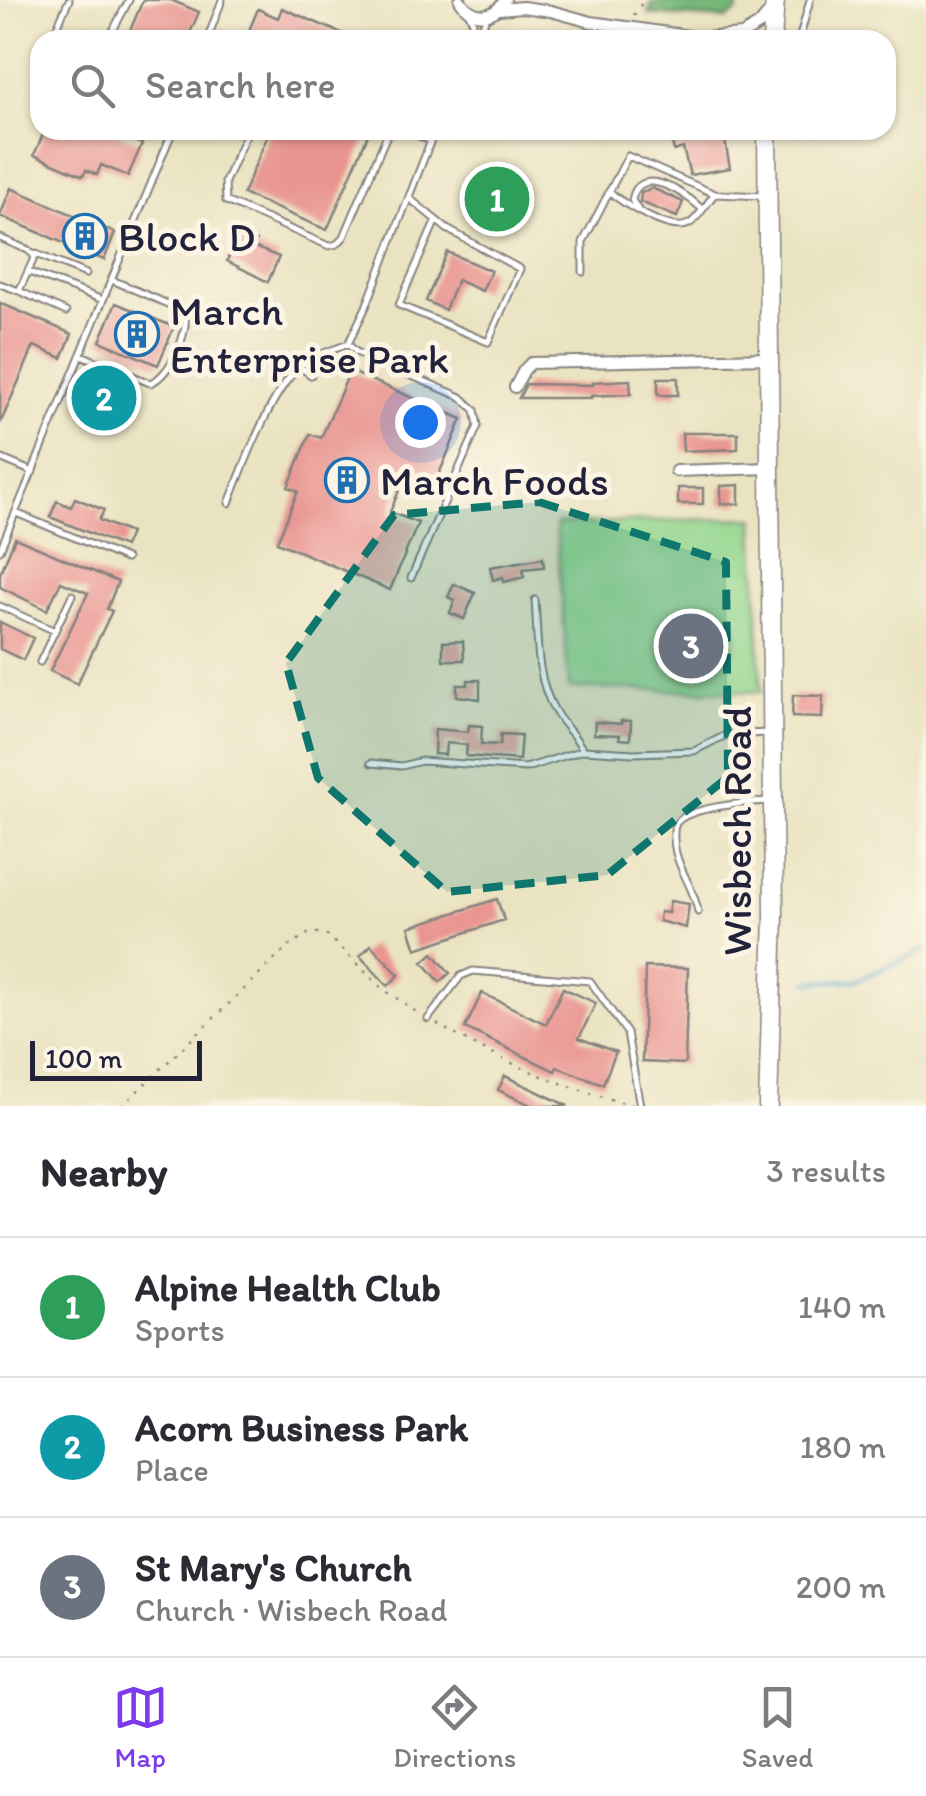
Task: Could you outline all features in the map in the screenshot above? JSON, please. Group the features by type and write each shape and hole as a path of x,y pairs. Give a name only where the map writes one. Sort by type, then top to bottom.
{"highway":[{"path":"773,30 775,3"},
{"name":"Wisbech Road","path":"767,140 774,916 768,1106"}],"street":[{"path":"534,0 551,12"},
{"path":"750,30 775,3"},
{"path":"460,4 477,15 498,8 522,8 650,30"},
{"path":"515,387 532,363 771,358"},
{"path":"676,471 770,468"}],"lane":[{"path":"56,30 69,0"},
{"path":"113,30 129,0"},
{"path":"211,30 222,0"},
{"path":"802,30 810,0"},
{"path":"460,4 473,22 473,30"},
{"path":"482,30 498,8"},
{"path":"0,550 169,140"},
{"path":"244,140 226,182 226,202 329,246 344,238 385,140"},
{"path":"229,503 258,430 286,382 300,367 348,344 431,141"},
{"path":"583,272 583,242 628,156 715,194 766,196"},
{"path":"639,212 632,200 634,189 639,182 648,180 685,195 701,208"},
{"path":"610,192 639,212 682,226 693,223 715,194"},
{"path":"409,198 436,220 520,269 488,342 399,305 436,220"},
{"path":"0,238 86,274"},
{"path":"19,292 30,272 33,253"},
{"path":"30,272 104,300"},
{"path":"81,355 150,383 166,374 186,326 184,311 112,280"},
{"path":"0,284 66,312"},
{"path":"348,344 356,352 461,398 475,410 478,426 411,578"},
{"path":"300,367 311,375"},
{"path":"0,458 33,472"},
{"path":"16,513 126,558"},
{"path":"40,662 72,595"},
{"path":"535,600 537,652 543,680 556,714 575,732 582,750"},
{"path":"0,606 56,631"},
{"path":"370,764 402,766 421,761 526,768 582,750 634,754 694,751 726,735 771,733"},
{"path":"698,912 675,850 674,826 679,820 739,802 772,801"},
{"path":"428,1019 461,976 472,971 590,982 626,1034 638,1106"}],"path":[{"path":"631,27 644,0"},
{"path":"122,1106 290,946 311,932 326,934 383,989 476,1048 584,1093 638,1106"}],"highlighted area":[{"path":"539,502 726,562 728,777 607,875 447,892 318,778 286,663 394,515"}],"green space":[{"path":"739,0 737,12 726,19 649,14 651,3"},
{"path":"754,518 761,692 569,688 556,524"}],"building":[{"path":"143,0 171,0 199,12 191,30 130,30"},
{"path":"282,8 334,30 249,30 258,9 278,18"},
{"path":"41,140 133,140 142,144 128,176 101,165 97,175 86,170 83,176 34,155"},
{"path":"266,140 366,140 327,230 243,194"},
{"path":"671,140 725,140 730,168 690,175 683,148 674,151"},
{"path":"490,173 528,189 512,226 467,207 476,187 482,190"},
{"path":"11,188 115,233 104,260 0,216"},
{"path":"652,188 683,202 677,217 640,202 641,193"},
{"path":"238,234 256,241 254,247 279,257 268,282 227,261"},
{"path":"447,252 491,271 482,291 457,280 445,310 426,301"},
{"path":"0,303 72,334 62,358 34,346 0,424"},
{"name":"March Enterprise Park","path":"116,303 174,327 158,365 100,341"},
{"name":"March Foods","path":"350,371 462,419 434,486 406,474 390,512 418,523 390,590 277,542 298,491 288,487 310,434 321,438"},
{"path":"90,375 130,391 117,422 77,406"},
{"path":"658,378 678,378 678,395 658,395"},
{"path":"630,380 631,394 519,398 526,384 593,385"},
{"path":"682,433 738,433 738,449 683,451"},
{"path":"739,485 739,504 721,504 721,486"},
{"path":"678,488 703,488 703,504 678,504"},
{"path":"75,498 104,510 99,520 130,533 124,547 50,517 57,501 71,507"},
{"path":"15,538 118,582 107,609 112,611 77,684 50,671 88,593 61,582 47,610 0,587 0,574"},
{"path":"543,558 544,567 523,569 524,577 504,582 503,577 493,580 490,567"},
{"path":"454,584 475,593 464,619 450,613 455,600 448,597"},
{"path":"680,617 704,617 703,675 679,675"},
{"path":"0,622 33,638 23,660 0,649"},
{"path":"463,641 464,660 443,660 443,642"},
{"path":"468,680 480,680 480,699 457,696 457,685 468,685"},
{"path":"793,695 823,696 822,718 792,717"},
{"path":"631,721 630,740 619,739 620,735 594,734 595,722"},
{"path":"469,725 482,726 481,744 500,745 501,734 521,735 519,760 466,756 467,745 446,743 445,755 434,754 435,729 468,732"},
{"path":"497,899 504,920 416,949 409,927"},
{"path":"670,901 689,904 686,928 659,921 660,912 668,913"},
{"path":"371,945 399,975 388,986 360,956"},
{"path":"433,953 450,973 440,982 423,962"},
{"path":"645,967 688,968 685,1064 642,1062"},
{"path":"563,988 596,1003 579,1038 616,1052 603,1084 557,1067 555,1071 465,1028 482,993 546,1024"},
{"path":"505,1076 568,1106 533,1106 498,1090"}],"waterway":[{"path":"808,982 857,980 926,950"}],"place":[{"name":"Alpine Health Club","path":"497,199"},
{"name":"Block D","path":"85,236"},
{"name":"March Enterprise Park","path":"137,334"},
{"name":"Acorn Business Park","path":"104,398"},
{"name":"March Foods","path":"347,480"},
{"name":"St Mary's Church","path":"691,646"}]}
